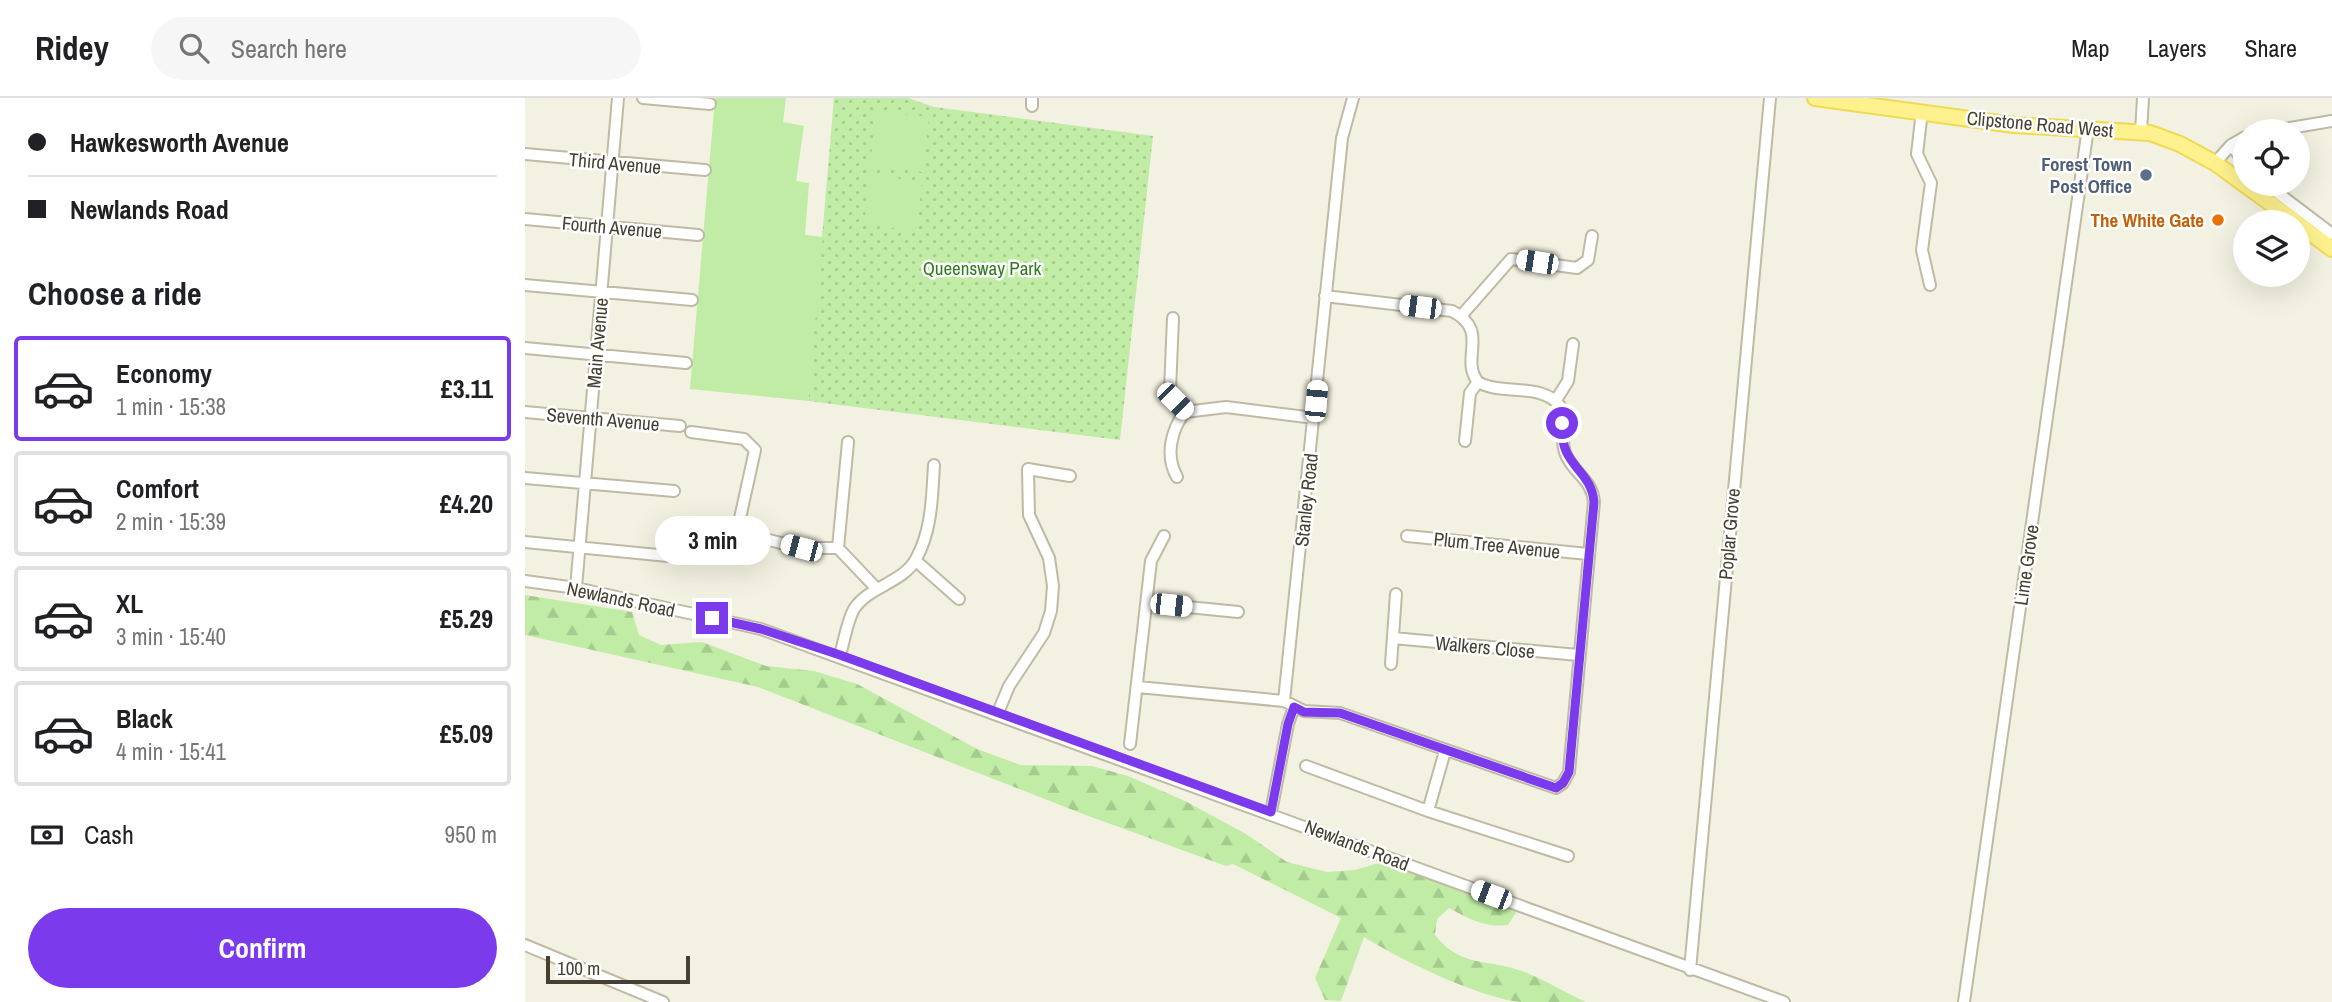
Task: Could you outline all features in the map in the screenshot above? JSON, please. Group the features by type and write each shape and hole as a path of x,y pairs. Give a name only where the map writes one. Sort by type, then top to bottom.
{"main road":[{"name":"Clipstone Road West","path":"1815,98 2014,125 2141,132 2180,144 2215,163 2279,210"},
{"name":"Clipstone Road West","path":"2310,233 2332,249"}],"street":[{"name":"Main Avenue","path":"576,588 618,98"},
{"path":"643,98 710,104"},
{"name":"Stanley Road","path":"1284,701 1342,138 1353,98"},
{"name":"Poplar Grove","path":"1691,970 1770,98"},
{"path":"2141,132 2143,98"},
{"path":"1922,111 1917,154 1931,183 1922,250 1930,285"},
{"path":"2310,125 2332,121"},
{"name":"Lime Grove","path":"1965,1002 2088,128"},
{"path":"2215,163 2231,145 2233,148"},
{"name":"Third Avenue","path":"525,154 705,170"},
{"path":"2282,196 2332,234"},
{"name":"Fourth Avenue","path":"525,219 698,235"},
{"path":"1461,316 1505,262 1517,258 1577,268 1588,260 1591,236"},
{"path":"525,285 692,300"},
{"path":"1138,687 1284,701 1304,712 1340,713 1556,788 1563,783 1569,772 1593,490 1566,456 1561,432 1563,414 1556,401 1543,394 1491,387 1478,382 1472,370 1473,332 1461,316 1444,309 1325,296"},
{"path":"1173,318 1170,390 1185,412"},
{"path":"1556,401 1568,380 1573,344"},
{"path":"525,348 686,363"},
{"path":"1465,441 1470,393 1478,382"},
{"path":"1185,412 1226,407 1314,418"},
{"name":"Seventh Avenue","path":"525,412 680,426"},
{"path":"1177,477 1171,467 1172,438 1185,412"},
{"path":"691,432 744,439 755,450 737,532 801,548 838,548 876,588"},
{"path":"838,548 848,442"},
{"path":"840,655 854,610 876,588 892,582 915,561 930,522 934,465"},
{"path":"997,715 1009,686 1044,633 1051,611 1053,586 1049,558 1029,515 1028,469 1070,476"},
{"path":"525,478 674,491"},
{"path":"1131,744 1151,561 1164,536"},
{"name":"Plum Tree Avenue","path":"1407,536 1588,554"},
{"path":"525,542 668,556"},
{"path":"915,561 959,599"},
{"name":"Newlands Road","path":"525,581 576,588 761,629 840,655 997,715 1271,812 1691,970 1784,1002"},
{"path":"1391,664 1396,594"},
{"path":"1148,603 1238,612"},
{"name":"Walkers Close","path":"1393,638 1578,655"},
{"path":"1271,812 1288,724 1294,707"},
{"path":"1428,811 1445,751"},
{"path":"1307,766 1428,811 1568,856"},
{"path":"525,945 663,1002"}],"green space":[{"path":"715,98 786,98 783,122 804,126 796,181 809,183 805,235 823,237 808,401 690,389"},
{"name":"Queensway Park","path":"834,98 908,98 934,107 1153,136 1120,440 808,401"},
{"path":"876,111 929,117 923,172 870,166"},
{"path":"870,175 922,182 916,231 864,224"},
{"path":"525,595 632,612 639,635 661,645 702,642 766,666 814,671 857,684 977,749 1021,765 1092,766 1128,776 1185,801 1246,834 1287,862 1327,872 1355,870 1382,862 1517,911 1508,925 1500,926 1477,922 1449,908 1437,919 1435,935 1445,946 1466,958 1527,973 1586,1002 1520,1002 1502,999 1418,966 1364,937 1341,1001 1325,1000 1315,978 1341,918 1233,864 1226,866 1083,814 758,687 525,635"}],"place":[{"name":"Forest Town Post Office","path":"2146,175"},
{"name":"The White Gate","path":"2218,220"}],"route":[{"path":"712,618 761,629 840,655 997,715 1271,812 1288,724 1294,707 1304,712 1326,710 1340,713 1556,788 1563,783 1569,772 1594,502 1593,490 1587,480 1566,456 1562,445 1562,423"}]}
